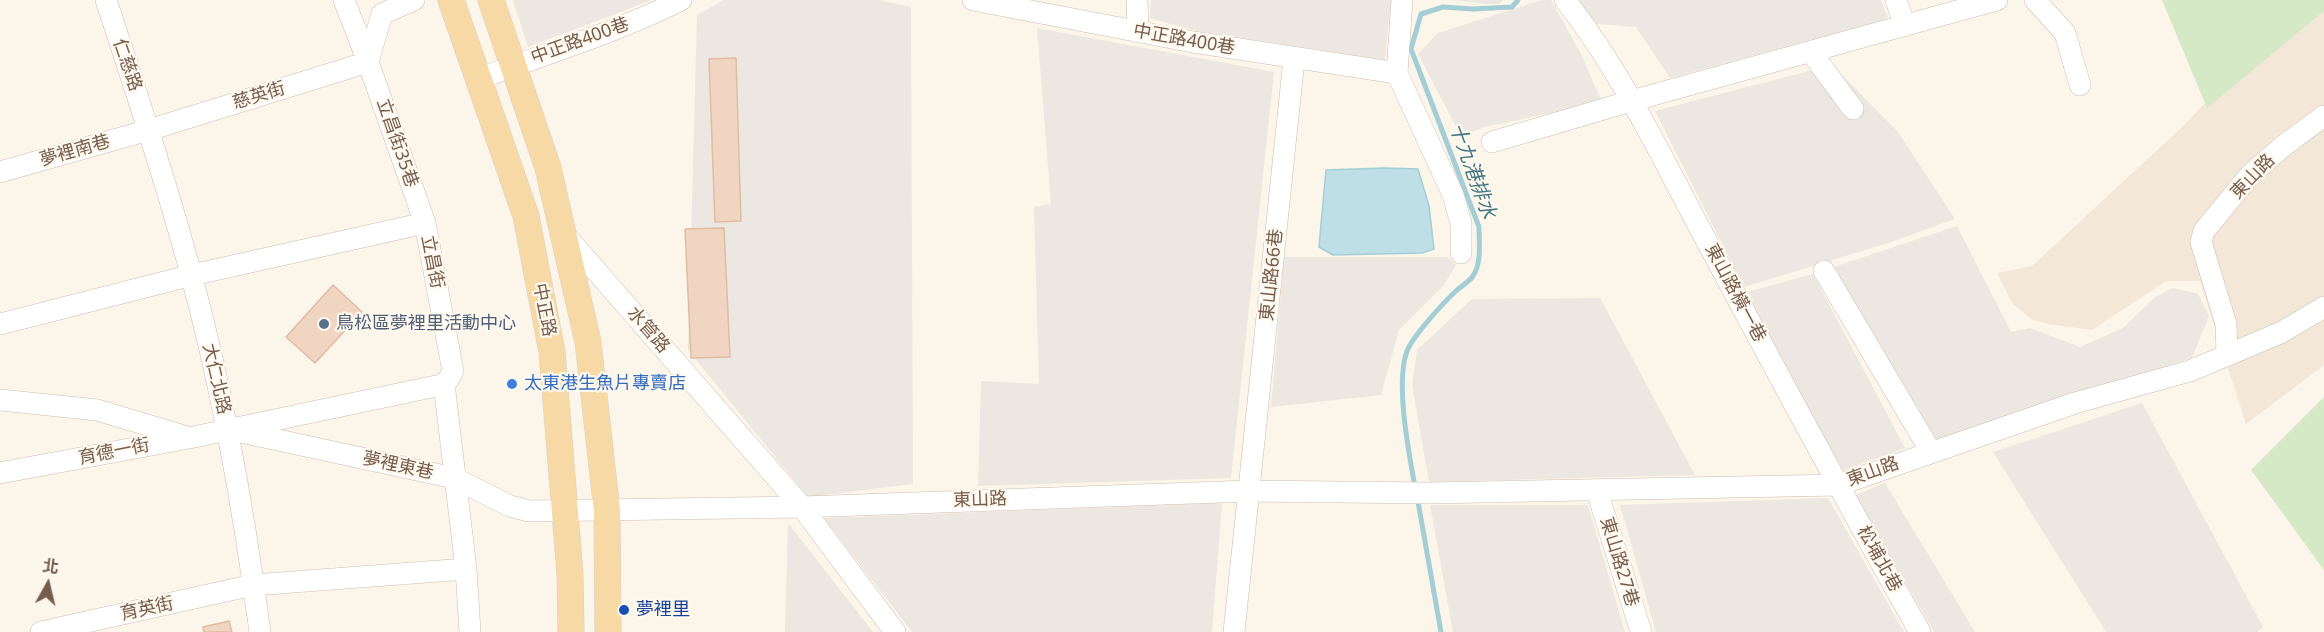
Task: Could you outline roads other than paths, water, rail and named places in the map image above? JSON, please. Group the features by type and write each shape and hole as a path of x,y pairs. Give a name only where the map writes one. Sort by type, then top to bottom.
{"main road":[{"name":"中正路","path":"451,0 526,216 552,352 570,574 571,632"},
{"name":"中正路","path":"491,0 548,168 588,342 607,510 608,632"}],"street":[{"name":"仁慈路","path":"106,0 149,130"},
{"path":"344,0 369,62"},
{"path":"369,62 382,14 414,0"},
{"name":"中正路400巷","path":"478,79 587,40 681,0"},
{"name":"中正路400巷","path":"973,0 1138,32 1397,73"},
{"path":"1137,0 1138,32"},
{"path":"1402,0 1397,73 1453,195 1461,223 1461,253"},
{"name":"東山路橫一巷","path":"1565,0 1581,21 1631,101 1838,485"},
{"path":"1896,0 1905,26"},
{"path":"1492,142 1631,101 1997,0"},
{"path":"2035,0 2065,33 2080,85"},
{"path":"1811,52 1853,108"},
{"name":"東山路66巷","path":"1234,632 1294,58"},
{"name":"慈英街","path":"149,130 369,62"},
{"name":"立昌街35巷","path":"369,62 425,224"},
{"name":"東山路","path":"2227,355 2226,324 2201,242 2205,231 2250,174 2324,116"},
{"name":"夢裡南巷","path":"0,172 149,130"},
{"name":"大仁北路","path":"149,130 192,275 227,429 260,632"},
{"name":"立昌街","path":"192,275 425,224 453,368 451,377 444,384"},
{"name":"水管路","path":"565,235 802,507 895,632"},
{"path":"1824,272 1931,452"},
{"path":"0,324 192,275"},
{"name":"東山路","path":"564,512 802,507 1249,490 1429,493 1838,485 2075,404 2190,371 2282,332 2324,307"},
{"path":"227,429 444,384 470,632"},
{"path":"0,400 97,410 189,438"},
{"name":"夢裡東巷","path":"227,429 454,478 519,509 564,512"},
{"name":"育德一街","path":"0,473 227,429"},
{"name":"松埔北巷","path":"1838,485 1920,632"},
{"name":"東山路27巷","path":"1597,491 1641,632"},
{"path":"253,585 465,569"},
{"name":"育英街","path":"41,632 73,629 253,585"}],"water":[{"path":"1418,169 1429,206 1434,249 1422,253 1333,255 1319,247 1326,170"}],"waterway":[{"name":"十九港排水","path":"1415,487 1403,400 1402,381 1407,351 1436,311 1476,271 1479,258 1479,227 1411,49 1421,14 1443,7 1473,9 1512,7 1518,0"},
{"name":"十九港排水","path":"1417,496 1441,632"}],"place":[{"name":"鳥松區夢裡里活動中心","path":"324,324"},
{"name":"太東港生魚片專賣店","path":"512,384"},
{"name":"夢裡里","path":"624,610"}]}
